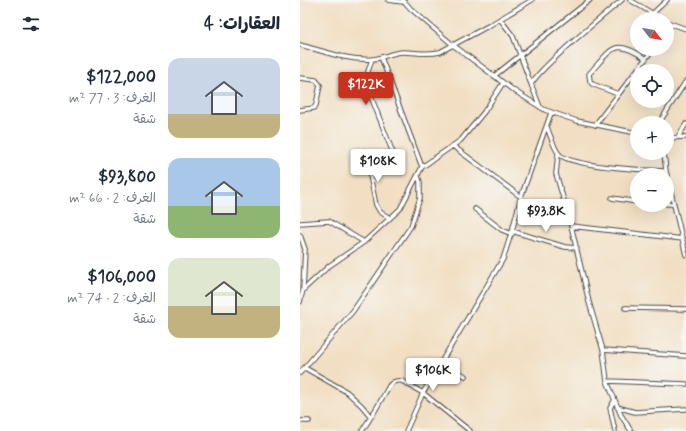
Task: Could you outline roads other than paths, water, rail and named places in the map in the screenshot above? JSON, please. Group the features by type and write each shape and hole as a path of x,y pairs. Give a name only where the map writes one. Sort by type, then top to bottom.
{"street":[{"path":"388,0 403,1 453,45 503,83 551,113 577,121 630,132"},
{"path":"300,45 339,56 372,59 401,52 419,54 436,53 453,45 532,0"},
{"path":"494,76 590,0"},
{"path":"531,84 546,66 597,20 622,0"},
{"path":"630,0 649,12"},
{"path":"654,12 667,0"},
{"path":"500,19 513,36 540,107"},
{"path":"674,25 686,29"},
{"path":"618,94 592,84 590,82 589,74 612,48 618,46 629,48 646,59"},
{"path":"595,125 648,56"},
{"path":"382,57 422,167"},
{"path":"372,59 364,81 392,153"},
{"path":"300,78 316,80 320,85 314,108 300,110"},
{"path":"664,116 686,81"},
{"path":"303,290 329,266 364,242 400,209 422,167 453,146 472,127 503,83"},
{"path":"406,431 423,393 503,259 512,233 521,197 551,113"},
{"path":"678,137 686,124"},
{"path":"547,127 558,154 556,174 572,226 603,350 606,381 614,401 631,431"},
{"path":"674,137 686,137"},
{"path":"453,146 521,197"},
{"path":"365,151 376,205 380,212 390,218"},
{"path":"558,154 574,162 630,168"},
{"path":"300,373 353,311 411,226 420,198 420,182 418,176"},
{"path":"612,198 630,201"},
{"path":"674,204 686,255"},
{"path":"475,208 502,230 565,247 577,248"},
{"path":"300,223 329,221 364,242"},
{"path":"572,226 683,239"},
{"path":"300,235 306,249 303,290 300,302"},
{"path":"625,308 686,309"},
{"path":"603,350 686,356"},
{"path":"443,359 465,376"},
{"path":"305,368 347,392 371,417"},
{"path":"362,431 391,383 402,381 423,393 470,431"},
{"path":"606,381 686,384"},
{"path":"614,401 610,408 615,431"},
{"path":"617,407 635,412 686,409"},
{"path":"300,421 310,421"}]}
